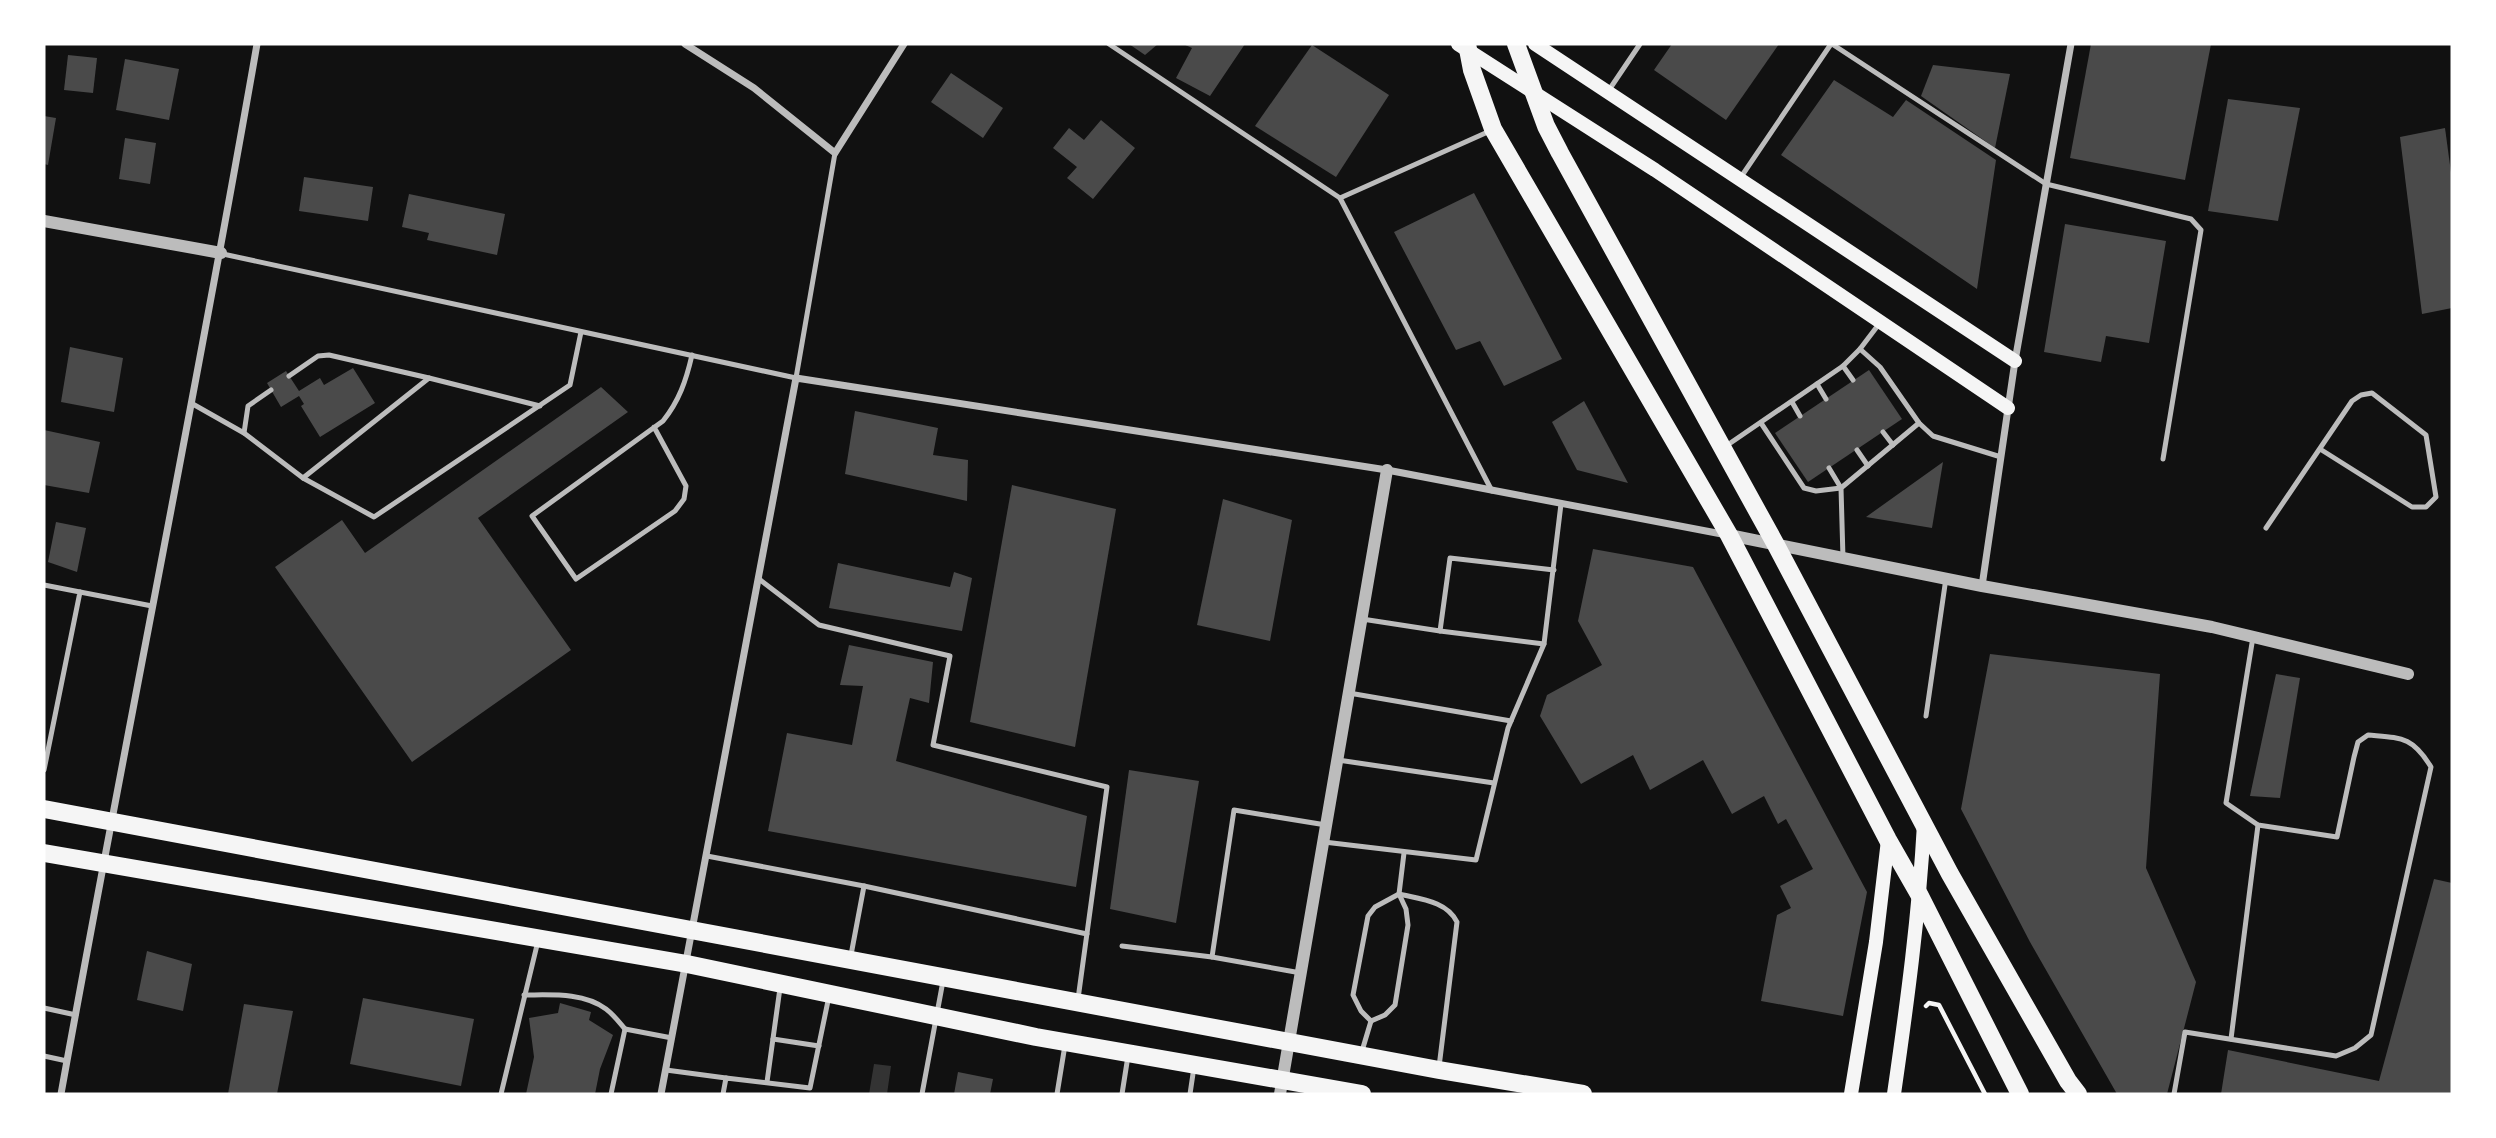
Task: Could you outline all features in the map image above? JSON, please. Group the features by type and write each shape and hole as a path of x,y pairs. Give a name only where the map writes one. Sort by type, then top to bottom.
{"main road":[{"path":"1516,44 1555,144 1776,545 1971,911 2078,1094"},
{"path":"1535,44 2015,361"},
{"path":"1464,46 2008,408"},
{"path":"1464,46 1493,129 1730,535 1888,840 1920,896 2020,1094"},
{"path":"44,809 1439,1070 1583,1094"},
{"path":"1895,1094 1920,896 1924,824"},
{"path":"1851,1094 1876,942 1888,840"},
{"path":"44,853 687,964 936,1017 1195,1064 1282,1087 1362,1094"}],"street":[{"path":"61,1094 110,823 221,253 257,44"},
{"path":"685,44 754,88 835,153 904,44"},
{"path":"1982,586 2015,361 2071,44"},
{"path":"44,221 221,253"},
{"path":"661,1094 796,378 1387,470 2212,628 2408,674"},
{"path":"1282,1087 1387,470"}],"lane":[{"path":"1109,44 1340,198 1492,491"},
{"path":"1607,93 1640,44"},
{"path":"1739,180 1832,44 2046,184 2191,219 2201,230 2163,459"},
{"path":"1340,198 1493,129"},
{"path":"221,253 796,378 835,153"},
{"path":"1723,448 1843,366 1880,322"},
{"path":"191,403 244,433 303,478 374,517 570,385 581,332"},
{"path":"1860,349 1880,368 1919,424 1933,436 2001,457"},
{"path":"289,376 318,356 329,355 429,377 540,406"},
{"path":"654,427 686,486 684,499 676,511 576,579 532,516 654,427 676,406 692,355"},
{"path":"1843,366 1853,380"},
{"path":"303,478 429,377"},
{"path":"1817,384 1826,399"},
{"path":"244,433 248,406 271,390"},
{"path":"2266,528 2352,401 2361,395 2372,393 2426,435 2436,498 2426,507 2412,508 2320,449"},
{"path":"1792,402 1800,416"},
{"path":"1761,423 1804,488 1816,491 1841,488 1919,424"},
{"path":"1884,432 1893,445"},
{"path":"1857,450 1868,466"},
{"path":"1829,468 1841,488 1843,558"},
{"path":"1324,842 1476,860 1511,721 1544,645 1562,504"},
{"path":"1440,631 1450,558 1554,570"},
{"path":"1926,716 1947,578"},
{"path":"759,579 819,625 950,656 933,745 1107,787 1078,1003"},
{"path":"44,584 152,606"},
{"path":"44,770 80,592"},
{"path":"1361,618 1544,645"},
{"path":"2174,1094 2185,1032 2336,1056 2355,1048 2371,1035 2431,766 2419,748 2400,738 2368,735 2358,742 2337,837 2258,825 2226,803 2253,637"},
{"path":"1349,693 1511,721"},
{"path":"1337,760 1494,783"},
{"path":"1212,957 1234,810 1326,825"},
{"path":"2231,1039 2258,825"},
{"path":"1371,1021 1385,1015 1395,1005 1408,925 1406,909 1399,894 1404,853"},
{"path":"707,856 1087,933"},
{"path":"850,960 863,886"},
{"path":"1371,1021 1361,1011 1353,995 1368,915 1375,907 1399,894 1437,903 1453,914 1457,922 1439,1070"},
{"path":"501,1094 538,938"},
{"path":"1122,946 1212,957 1301,973"},
{"path":"922,1094 944,978"},
{"path":"767,1082 773,1064 780,985"},
{"path":"666,1070 810,1088 830,994"},
{"path":"524,995 581,998 605,1008 625,1029 672,1038"},
{"path":"44,1008 76,1015"},
{"path":"1361,1055 1371,1021"},
{"path":"611,1094 625,1029"},
{"path":"774,1039 819,1046"},
{"path":"1057,1094 1065,1042"},
{"path":"1122,1094 1129,1053"},
{"path":"44,1056 67,1062"},
{"path":"1190,1094 1195,1064"},
{"path":"806,1068 814,1070"},
{"path":"723,1094 726,1077"}],"path":[{"path":"1939,1004 1985,1094"}],"shaded area":[{"path":"874,1064 891,1066 887,1094 869,1094"}],"building":[{"path":"1129,44 1158,44 1145,55"},
{"path":"1183,44 1245,44 1210,96 1176,78 1192,48"},
{"path":"1672,44 1779,44 1726,120 1654,70"},
{"path":"2091,44 2211,44 2185,180 2070,158"},
{"path":"1312,45 1389,95 1336,177 1255,126"},
{"path":"68,55 97,58 93,93 64,90"},
{"path":"125,59 179,69 169,120 116,110"},
{"path":"1933,65 2010,74 1995,148 1921,96"},
{"path":"951,73 1003,108 983,138 931,102"},
{"path":"1834,80 1893,117 1906,100 1996,160 1977,289 1781,155"},
{"path":"2228,99 2300,108 2278,221 2208,211"},
{"path":"44,116 56,118 48,165 44,164"},
{"path":"1101,120 1135,148 1093,199 1067,178 1077,167 1053,148 1069,128 1084,140"},
{"path":"2445,128 2452,180 2452,308 2422,314 2400,137"},
{"path":"125,138 156,143 150,184 119,179"},
{"path":"304,177 373,187 368,221 299,211"},
{"path":"1474,193 1562,359 1504,386 1480,341 1456,350 1394,232"},
{"path":"409,194 505,214 497,255 427,240 429,233 402,227"},
{"path":"2065,224 2166,241 2149,343 2106,336 2101,362 2044,352"},
{"path":"70,347 123,358 114,412 61,402"},
{"path":"353,368 375,403 320,437 301,406 304,404 299,396 281,407 267,383 286,371 299,391 320,378 324,385"},
{"path":"1869,370 1902,419 1808,482 1775,433"},
{"path":"601,387 628,412 478,518 571,650 412,762 275,567 342,520 365,553"},
{"path":"1584,401 1628,483 1577,470 1552,422"},
{"path":"855,411 938,428 933,455 968,460 967,501 845,474"},
{"path":"44,430 100,442 89,493 44,485"},
{"path":"1943,462 1932,528 1866,517"},
{"path":"1012,485 1116,509 1075,747 970,722"},
{"path":"1223,499 1292,520 1270,641 1197,625"},
{"path":"56,522 86,528 77,572 48,562"},
{"path":"1593,549 1693,567 1867,892 1843,1016 1761,1001 1777,915 1791,908 1780,886 1813,869 1786,819 1778,824 1764,796 1732,814 1703,760 1650,790 1633,755 1581,784 1540,716 1547,695 1602,665 1578,621"},
{"path":"838,563 950,587 954,572 972,578 962,631 829,608"},
{"path":"849,645 933,662 929,703 910,698 896,761 1087,816 1076,887 768,831 787,733 852,745 863,686 840,685"},
{"path":"1990,654 2160,674 2146,868 2196,982 2167,1094 2117,1094 2030,942 1961,809"},
{"path":"2276,674 2300,678 2280,798 2250,796"},
{"path":"1129,770 1199,781 1176,923 1110,909"},
{"path":"2434,879 2452,883 2452,1094 2221,1094 2228,1050 2379,1081"},
{"path":"147,951 192,964 183,1011 137,1000"},
{"path":"363,998 474,1019 461,1086 350,1064"},
{"path":"560,1003 591,1012 589,1020 613,1035 600,1069 595,1094 526,1094 534,1057 529,1018 558,1013"},
{"path":"244,1004 293,1011 277,1094 228,1094"},
{"path":"958,1072 993,1079 990,1094 954,1094"}]}
